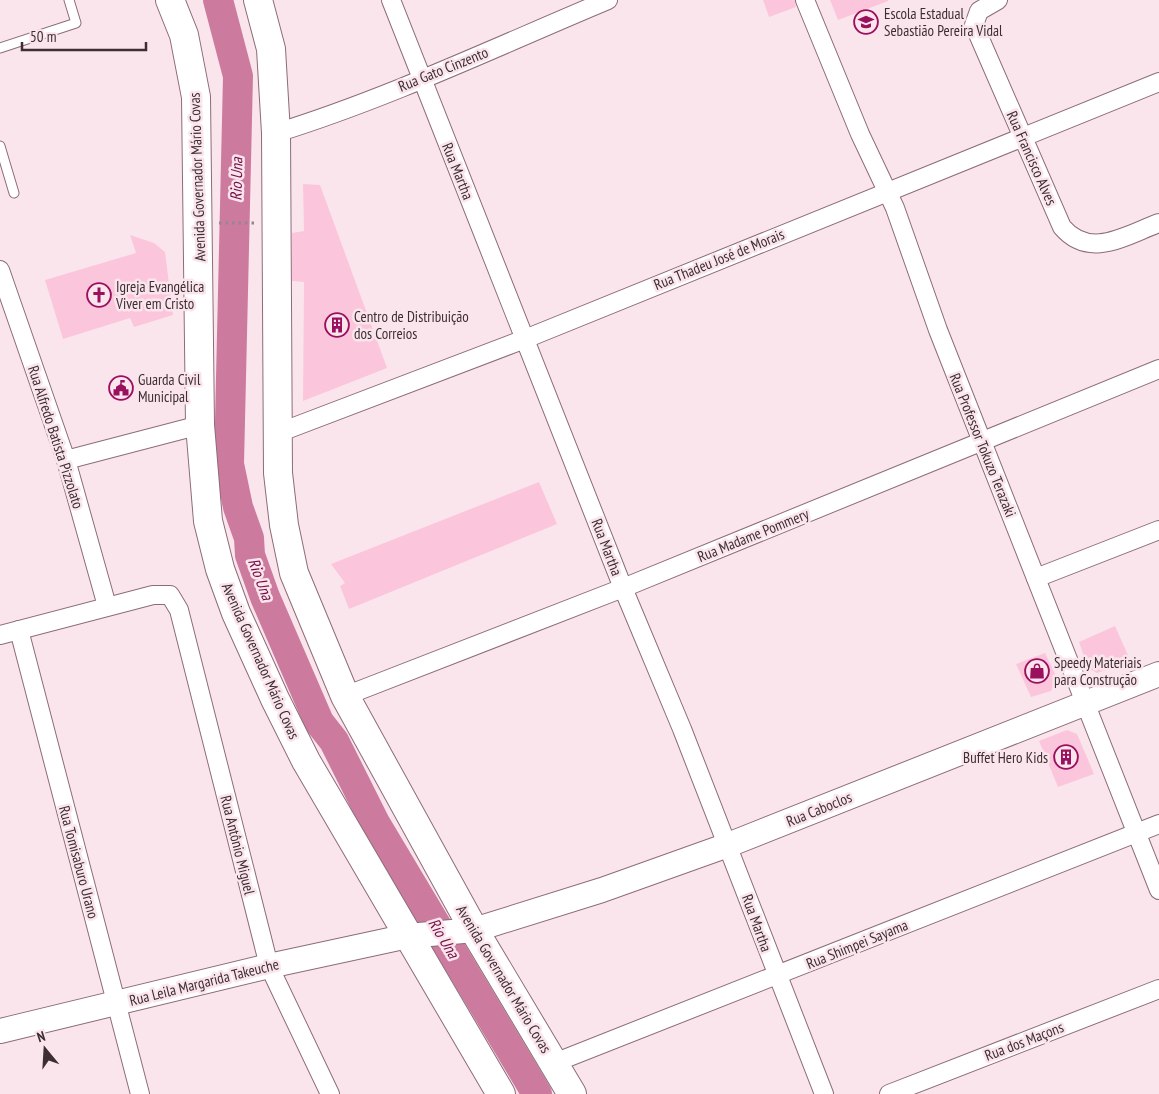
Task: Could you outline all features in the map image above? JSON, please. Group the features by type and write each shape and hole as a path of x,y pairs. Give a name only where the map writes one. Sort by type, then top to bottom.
{"highway":[{"name":"Avenida Governador Mário Covas","path":"170,0 184,36 196,97 200,426 208,520 220,569 236,613 275,699 306,761 419,935 501,1094"},
{"name":"Avenida Governador Mário Covas","path":"258,0 271,49 276,133 278,473 284,525 294,573 345,696 469,931 572,1094"}],"street":[{"name":"Rua Martha","path":"391,0 623,588 728,845 824,1094"},
{"name":"Rua Gato Cinzento","path":"276,133 316,120 421,78 608,0"},
{"name":"Rua Professor Tokuzo Terazaki","path":"805,0 860,134 888,190 938,330 1159,890"},
{"name":"Rua Francisco Alves","path":"998,0 979,11 974,25 1062,227 1071,238 1082,243 1104,243 1159,223"},
{"name":"Rua Thadeu José de Morais","path":"278,433 525,339 888,190 1159,82"},
{"name":"Rua Alfredo Batista Pizzolato","path":"0,270 66,460 107,606"},
{"name":"Rua Madame Pommery","path":"345,696 623,588 1159,369"},
{"path":"66,460 200,426"},
{"path":"1036,578 1159,530"},
{"name":"Rua Antônio Miguel","path":"107,606 164,593 170,595 179,610 269,966 330,1094"},
{"path":"0,635 107,606"},
{"name":"Rua Tomisaburo Urano","path":"19,630 140,1094"},
{"name":"Rua Caboclos","path":"469,931 602,890 728,845 1159,674"},
{"name":"Rua Shimpei Sayama","path":"554,1063 1159,824"},
{"name":"Rua Leila Margarida Takeuche","path":"0,1031 269,966 419,935 469,931"},
{"name":"Rua dos Maçons","path":"889,1094 1159,989"}],"lane":[{"path":"0,48 76,23 69,0"},
{"path":"0,146 14,193"}],"path":[{"path":"212,222 247,223"}],"building":[{"path":"763,0 795,0 796,7 769,17"},
{"path":"830,0 888,0 888,1 838,20"},
{"name":"Centro de Distribuição dos Correios","path":"303,184 320,185 387,368 303,401 304,282 292,281 292,233 304,231"},
{"name":"Igreja Evangélica Viver em Cristo","path":"130,235 154,243 165,252 173,315 134,327 130,318 63,339 45,280 136,253"},
{"path":"539,482 557,524 349,609 340,586 345,583 331,564"},
{"path":"1115,626 1131,662 1097,673 1088,668 1079,642"},
{"name":"Speedy Materiais para Construção","path":"1045,653 1057,678 1051,691 1031,697 1016,664"},
{"name":"Buffet Hero Kids","path":"1067,730 1077,734 1094,774 1058,787 1039,741"}],"waterway":[{"name":"Rio Una","path":"218,0 238,76 229,464 238,507 249,538 250,555 265,597 319,722 334,741 375,823 537,1094"}],"place":[{"name":"Escola Estadual Sebastião Pereira Vidal","path":"866,22"},
{"name":"Igreja Evangélica Viver em Cristo","path":"99,295"},
{"name":"Centro de Distribuição dos Correios","path":"337,325"},
{"name":"Guarda Civil Municipal","path":"121,388"},
{"name":"Speedy Materiais para Construção","path":"1037,671"},
{"name":"Buffet Hero Kids","path":"1066,757"}]}
